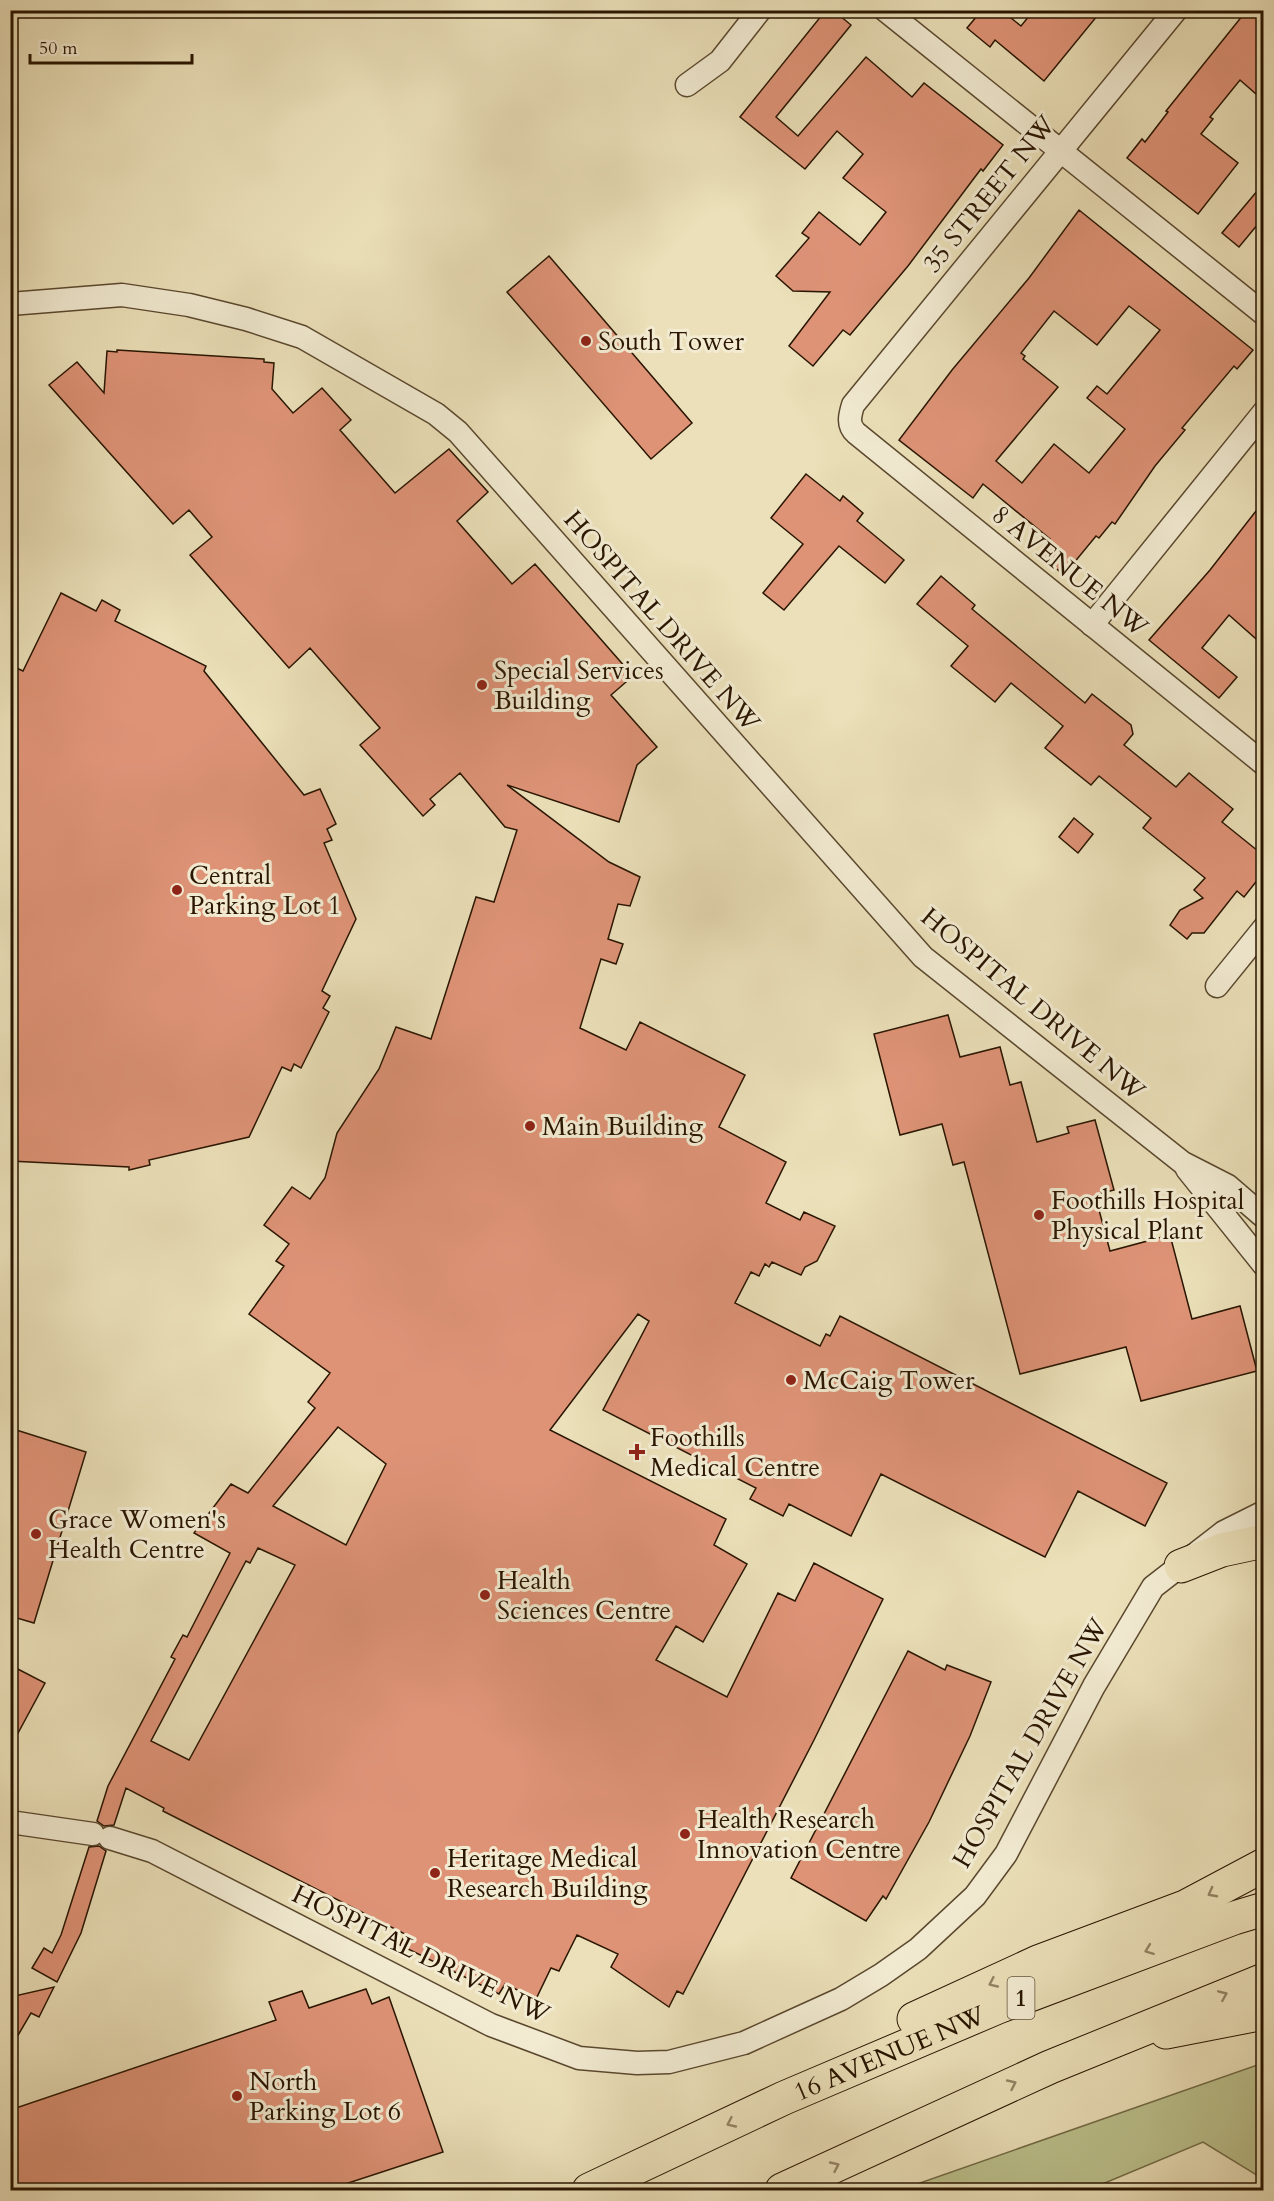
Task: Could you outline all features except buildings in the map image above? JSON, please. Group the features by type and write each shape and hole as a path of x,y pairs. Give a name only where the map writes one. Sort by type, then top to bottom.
{"highway":[{"path":"1181,1566 1222,1550 1263,1540"},
{"path":"784,2098 880,2035 1038,1962 1185,1907 1263,1865"},
{"name":"16 AVENUE NW","path":"589,2190 784,2098 998,2007 1263,1909"},
{"path":"782,2190 1050,2067 1263,1980"},
{"path":"1111,2042 1263,2013"}],"street":[{"path":"687,85 720,61 760,10"},
{"path":"885,10 1263,314"},
{"name":"35 STREET NW","path":"850,416 853,405 1176,10"},
{"name":"HOSPITAL DRIVE NW","path":"10,304 122,295 189,305 246,319 302,337 436,414 458,432 923,957 1183,1163 1228,1186 1263,1217"},
{"path":"1092,625 1263,412"},
{"name":"8 AVENUE NW","path":"850,416 852,429 856,433 1263,764"},
{"path":"1217,986 1263,928"},
{"name":"HOSPITAL DRIVE NW","path":"1183,1163 1263,1264"},
{"name":"HOSPITAL DRIVE NW","path":"10,1822 101,1836 152,1851 518,2037 579,2058 604,2061 669,2062 702,2055 744,2043 841,1999 918,1949 975,1896 1005,1854 1101,1675 1153,1587 1224,1532 1263,1512"}],"green space":[{"path":"1263,2063 1263,2179 1203,2142 1088,2190 900,2190"}],"place":[{"name":"South Tower","path":"586,341"},
{"name":"Special Services Building","path":"482,685"},
{"name":"Central Parking Lot 1","path":"177,890"},
{"name":"Main Building","path":"530,1126"},
{"name":"Foothills Hospital Physical Plant","path":"1039,1215"},
{"name":"McCaig Tower","path":"791,1380"},
{"name":"Foothills Medical Centre","path":"637,1452"},
{"name":"Grace Women's Health Centre","path":"36,1534"},
{"name":"Health Sciences Centre","path":"485,1595"},
{"name":"Health Research Innovation Centre","path":"685,1834"},
{"name":"Heritage Medical Research Building","path":"435,1873"},
{"name":"North Parking Lot 6","path":"237,2096"}]}
